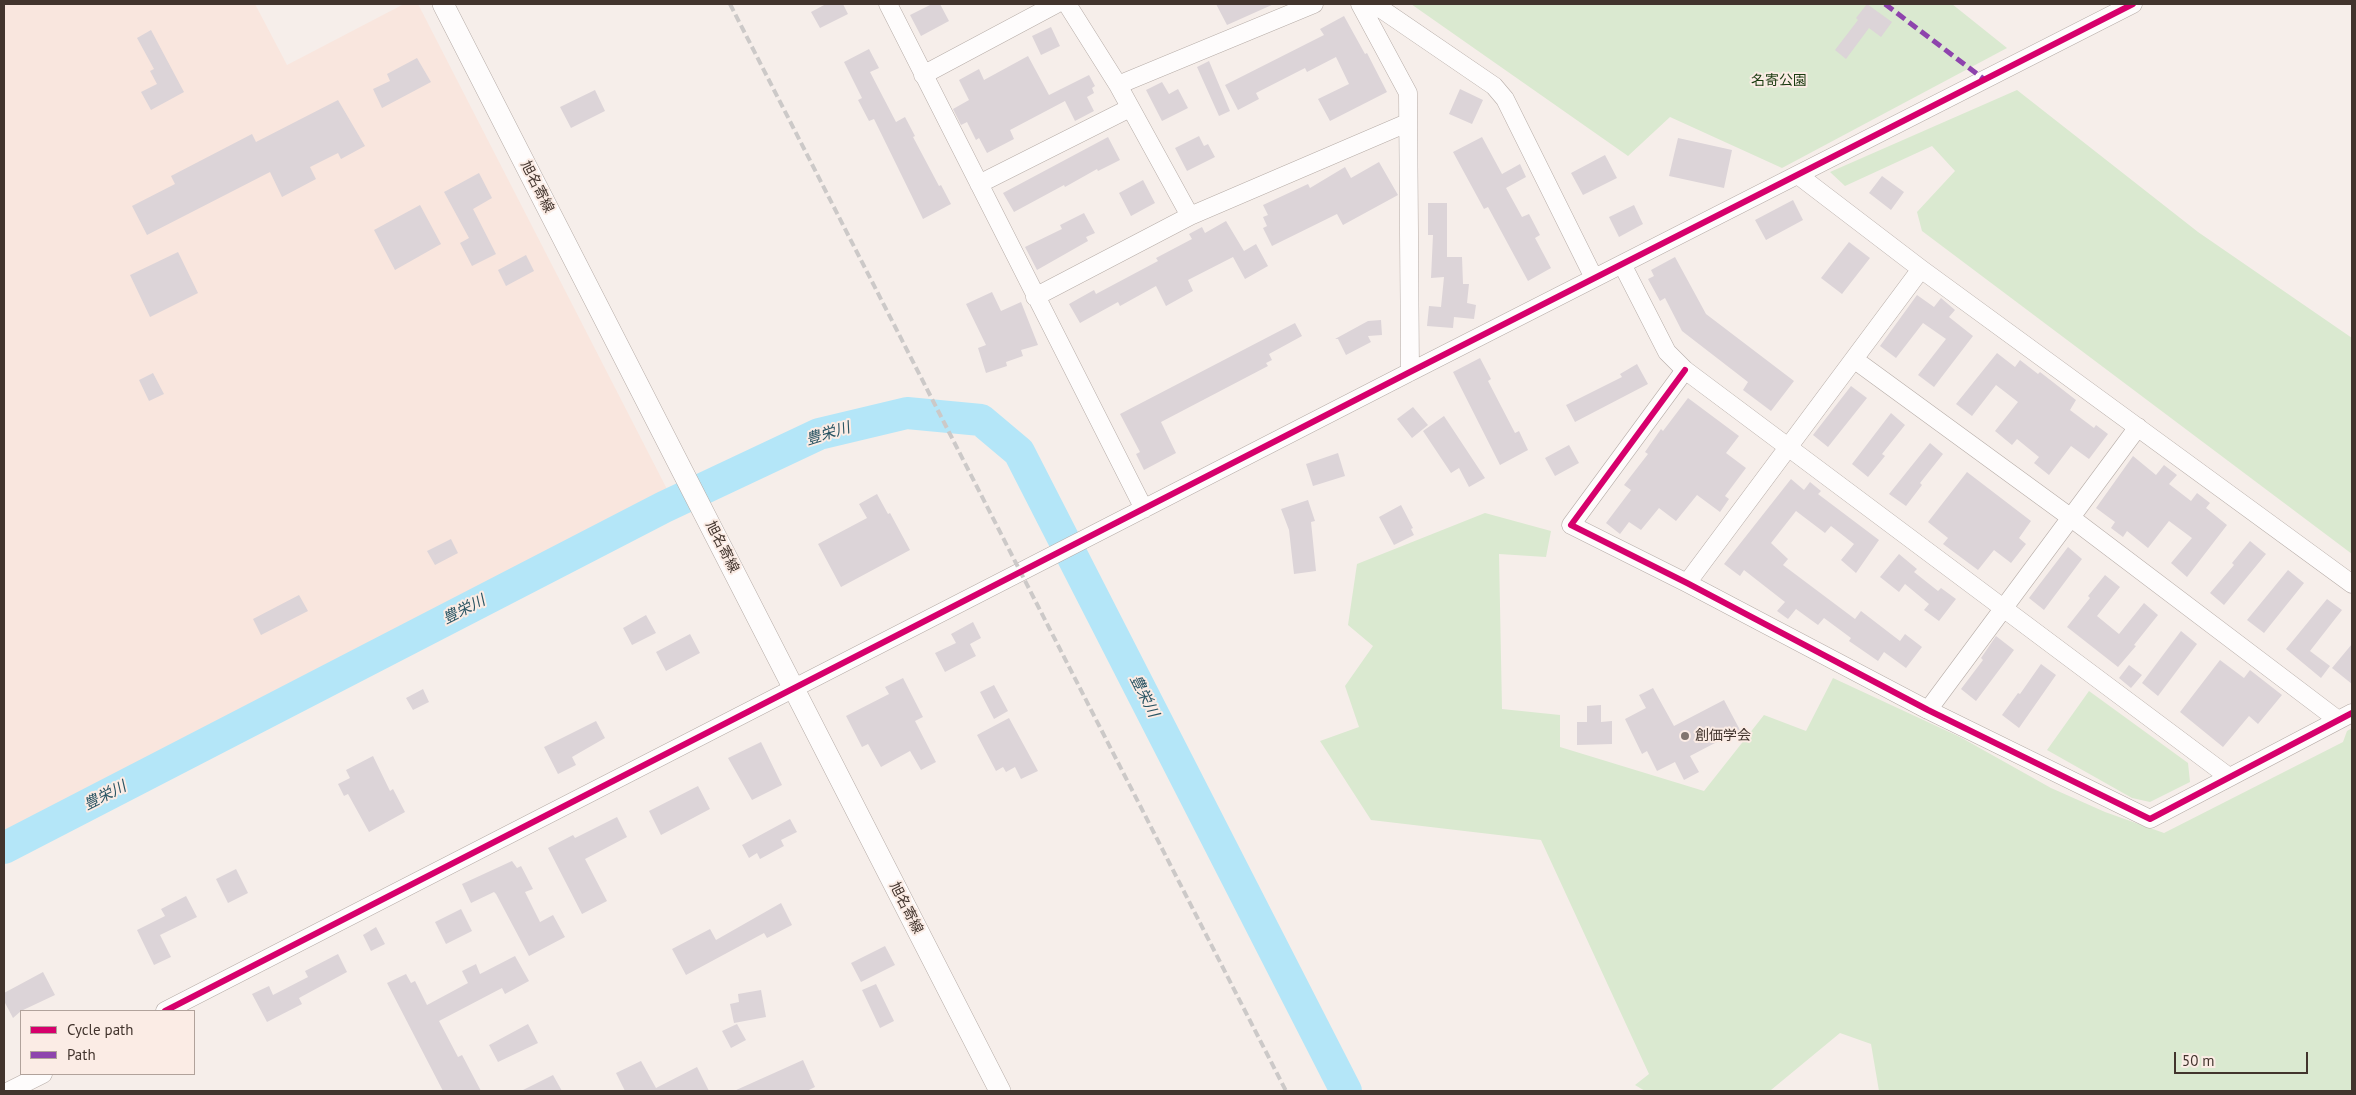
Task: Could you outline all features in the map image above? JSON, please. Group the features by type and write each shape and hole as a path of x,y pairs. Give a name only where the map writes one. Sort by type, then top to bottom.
{"main road":[{"name":"旭名寄線","path":"443,4 1000,1091"}],"street":[{"path":"888,4 1144,509"},
{"path":"923,75 1056,4"},
{"path":"1067,4 1118,86 1190,216"},
{"path":"1118,86 1314,4"},
{"path":"1360,4 1408,93 1410,372"},
{"path":"1374,4 1494,86 1506,99 1594,278"},
{"path":"167,1010 1410,372 2133,4"},
{"path":"979,184 1130,108"},
{"path":"1035,297 1190,216 1408,123"},
{"path":"1798,175 2138,428 2352,584"},
{"path":"1622,264 1667,352 1685,370 2229,778"},
{"path":"1687,583 1922,268"},
{"path":"1685,370 1571,525 1687,583 1928,710 2150,819 2345,716 1855,360"},
{"path":"1928,710 2138,428"},
{"path":"9,1091 41,1075"}],"shaded area":[{"path":"4,4 255,4 287,65 404,4 418,4 669,493 4,837"}],"green space":[{"name":"名寄公園","path":"1411,4 1952,4 2007,48 1782,168 1670,117 1628,156"},
{"path":"2017,90 2198,232 2352,338 2352,554 1922,231 1917,212 1955,171 1932,146 1845,186 1830,172"},
{"path":"1485,513 1551,531 1546,557 1499,554 1502,709 1560,715 1560,747 1704,791 1764,715 1806,731 1833,678 1960,737 2051,788 2105,812 2164,833 2343,742 2347,731 2352,728 2352,1091 1879,1091 1871,1044 1840,1033 1771,1090 1645,1091 1635,1085 1649,1074 1541,840 1371,820 1320,741 1359,727 1345,686 1373,646 1348,625 1357,564"},
{"path":"2089,691 2188,763 2190,782 2150,802 2132,798 2047,750"}],"building":[{"path":"826,4 843,4 848,14 820,28 811,12"},
{"path":"932,4 940,4 949,21 921,36 910,15"},
{"path":"1216,4 1274,4 1227,25"},
{"path":"1867,4 1892,22 1881,37 1869,28 1846,59 1835,50 1858,20 1856,18"},
{"path":"1344,16 1365,54 1367,53 1387,92 1330,121 1318,99 1349,84 1336,57 1307,72 1305,68 1256,93 1259,99 1238,110 1225,85 1324,35 1320,29"},
{"path":"1051,27 1060,46 1041,55 1032,36"},
{"path":"151,30 184,92 151,110 141,92 157,84 150,71 154,69 137,38"},
{"path":"869,49 879,68 870,72 896,122 905,117 915,136 913,137 939,186 941,185 951,204 923,219 874,119 869,121 858,100 862,98 844,62"},
{"path":"1028,56 1049,95 1089,75 1095,86 1092,88 1094,93 1087,97 1094,111 1075,121 1065,101 1010,130 1014,139 987,153 979,138 976,140 967,122 961,125 953,109 969,100 959,80 979,69 984,80"},
{"path":"417,58 431,82 382,108 373,89 390,81 387,74"},
{"path":"1209,61 1230,111 1219,116 1197,67"},
{"path":"1162,82 1169,94 1178,89 1188,108 1162,121 1146,90"},
{"path":"1460,89 1483,100 1472,124 1449,114"},
{"path":"595,90 605,111 571,128 560,107"},
{"path":"338,100 365,146 341,159 338,153 310,167 316,179 282,197 270,172 147,235 132,206 175,184 171,176 252,134 256,142"},
{"path":"1199,136 1204,146 1208,144 1215,157 1187,171 1175,148"},
{"path":"1108,137 1120,160 1098,171 1097,169 1065,187 1064,185 1014,212 1003,193"},
{"path":"1482,137 1502,174 1520,164 1526,177 1506,188 1522,217 1529,214 1540,235 1535,238 1551,268 1528,281 1488,207 1484,209 1453,152"},
{"path":"1678,138 1732,150 1724,188 1669,176"},
{"path":"1605,155 1617,178 1583,195 1571,173"},
{"path":"1379,162 1398,195 1343,225 1337,214 1272,246 1263,228 1267,226 1263,217 1268,215 1263,205 1308,184 1310,188 1345,167 1351,178"},
{"path":"479,173 492,198 473,209 496,254 472,266 460,243 469,238 444,192"},
{"path":"1882,176 1904,192 1891,210 1869,193"},
{"path":"1143,180 1155,203 1131,216 1119,193"},
{"path":"1793,200 1803,220 1766,240 1755,220"},
{"path":"1428,203 1447,203 1447,257 1462,257 1463,284 1469,284 1467,303 1476,305 1474,319 1454,317 1453,328 1427,326 1429,306 1441,307 1444,277 1431,278 1433,235 1428,235"},
{"path":"420,205 441,244 395,270 374,230"},
{"path":"1634,205 1643,224 1619,237 1609,217"},
{"path":"1084,213 1095,233 1086,237 1088,241 1037,270 1025,247 1062,229 1060,225"},
{"path":"1226,221 1244,251 1256,244 1268,266 1245,279 1233,257 1188,280 1193,291 1166,306 1156,286 1120,306 1118,302 1080,323 1069,304 1094,290 1096,294 1158,261 1156,258 1192,239 1189,234 1202,227 1205,233"},
{"path":"1849,242 1870,258 1842,294 1821,278"},
{"path":"178,252 198,293 150,317 130,275"},
{"path":"526,255 534,271 506,286 498,270"},
{"path":"1675,257 1706,314 1794,381 1771,411 1743,390 1748,382 1682,331 1665,298 1660,301 1648,279 1654,276 1651,270"},
{"path":"992,292 1001,311 1021,302 1038,345 1021,350 1023,356 1006,362 1007,366 986,373 978,348 986,345 966,304"},
{"path":"1917,295 1934,307 1941,298 1955,310 1949,317 1973,336 1934,387 1918,375 1946,339 1923,323 1896,358 1880,346"},
{"path":"1381,320 1382,335 1368,336 1371,342 1346,355 1338,339 1335,339 1368,321"},
{"path":"1295,323 1302,336 1269,354 1272,360 1266,363 1268,366 1161,422 1176,453 1144,470 1136,454 1140,452 1120,414"},
{"path":"1997,353 2015,367 2020,360 2038,374 2040,372 2076,400 2070,410 2094,428 2096,425 2108,434 2089,459 2071,446 2049,475 2034,463 2039,457 2017,439 2012,445 1995,431 2018,402 1996,385 1972,416 1956,404"},
{"path":"1480,358 1491,379 1488,381 1515,433 1519,431 1528,450 1500,465 1453,372"},
{"path":"1637,364 1648,384 1575,422 1566,405 1622,377 1620,374"},
{"path":"153,373 164,394 149,401 139,380"},
{"path":"1851,386 1867,398 1828,447 1813,435"},
{"path":"1688,398 1739,436 1726,453 1746,468 1725,496 1729,499 1720,512 1697,495 1676,521 1659,508 1641,530 1629,522 1620,534 1606,523 1631,490 1624,485 1648,454 1645,452 1661,429 1663,431"},
{"path":"1413,407 1428,425 1412,438 1397,419"},
{"path":"1891,413 1905,425 1882,454 1885,456 1868,477 1852,464"},
{"path":"1444,416 1485,478 1469,487 1459,468 1451,473 1423,431"},
{"path":"1930,443 1943,454 1920,483 1922,485 1906,506 1889,494"},
{"path":"1569,445 1579,463 1555,476 1545,458"},
{"path":"1338,453 1345,476 1313,486 1306,464"},
{"path":"2133,456 2156,475 2164,465 2177,475 2169,484 2191,501 2197,493 2210,503 2206,508 2227,525 2187,577 2171,563 2192,538 2169,521 2148,548 2127,531 2123,537 2111,528 2115,522 2096,508"},
{"path":"1967,472 2031,521 2019,538 2026,544 2011,563 1994,550 1978,570 1943,544 1948,538 1928,522"},
{"path":"1791,479 1804,490 1810,482 1821,491 1818,494 1879,540 1856,573 1841,560 1854,544 1831,526 1825,533 1796,511 1771,543 1788,559 1783,565 1855,619 1861,611 1900,641 1905,634 1922,647 1906,668 1884,652 1878,661 1849,641 1851,638 1824,618 1818,625 1796,609 1788,619 1777,611 1785,602 1744,570 1740,576 1724,564"},
{"path":"877,494 888,514 890,513 910,550 841,587 818,544 867,518 859,504"},
{"path":"1308,500 1315,521 1311,522 1316,571 1294,574 1289,530 1281,509"},
{"path":"1401,505 1413,528 1411,529 1414,535 1394,545 1379,517"},
{"path":"451,539 458,553 435,565 427,551"},
{"path":"2250,541 2266,554 2224,605 2210,593 2234,565 2232,563"},
{"path":"2068,547 2082,559 2044,610 2029,598"},
{"path":"1899,554 1917,569 1914,572 1938,591 1941,588 1956,599 1939,621 1924,610 1929,604 1905,584 1899,592 1880,577"},
{"path":"2288,570 2304,583 2264,633 2247,620"},
{"path":"2105,575 2120,587 2097,616 2119,634 2144,603 2158,615 2118,667 2067,627"},
{"path":"299,595 308,611 261,635 253,619"},
{"path":"2327,599 2342,610 2310,651 2330,666 2321,678 2286,649"},
{"path":"646,615 656,633 632,645 623,628"},
{"path":"973,622 981,638 970,644 976,656 945,672 935,653 956,643 951,634"},
{"path":"2181,631 2197,644 2158,696 2142,683"},
{"path":"690,634 700,653 666,671 656,652"},
{"path":"1996,636 2014,650 1976,701 1961,689 1983,660 1981,658"},
{"path":"2352,644 2352,684 2332,668"},
{"path":"2220,660 2244,678 2250,670 2282,695 2258,724 2249,716 2223,747 2180,712"},
{"path":"2041,664 2056,675 2019,728 2002,715 2018,693 2020,694"},
{"path":"2129,665 2142,675 2131,688 2119,678"},
{"path":"903,678 923,717 915,721 936,762 921,770 910,751 881,767 868,744 862,747 846,716 889,694 885,687"},
{"path":"994,685 1008,711 994,719 980,692"},
{"name":"創価学会","path":"1653,688 1674,726 1724,700 1740,730 1690,756 1699,772 1684,780 1675,762 1657,771 1647,751 1642,754 1625,719 1646,708 1639,695"},
{"path":"423,689 429,702 413,710 406,698"},
{"path":"1601,705 1601,722 1612,721 1612,744 1577,745 1577,722 1587,722 1587,706"},
{"path":"1009,718 1038,771 1021,779 1015,767 1006,772 1003,767 996,771 977,735"},
{"path":"596,721 605,738 572,757 576,765 558,774 544,747"},
{"path":"761,742 782,785 752,800 728,758"},
{"path":"373,756 390,791 393,789 405,812 369,832 348,794 344,796 338,784 350,778 346,770"},
{"path":"698,786 710,809 661,835 649,811"},
{"path":"617,817 627,837 585,859 607,901 582,914 548,848 573,835 575,838"},
{"path":"790,819 797,832 781,840 784,846 760,859 757,853 749,858 742,845"},
{"path":"512,861 517,868 521,866 533,889 525,892 540,922 553,915 565,937 529,956 496,894 494,892 471,903 462,884"},
{"path":"236,869 248,893 228,903 216,879"},
{"path":"186,896 197,917 160,935 171,957 154,965 137,930 165,916 161,909"},
{"path":"781,903 792,925 767,938 764,933 686,975 672,949 710,929 716,940"},
{"path":"461,909 472,931 446,944 435,922"},
{"path":"376,927 385,944 371,951 363,935"},
{"path":"885,946 895,965 861,982 851,963"},
{"path":"338,954 347,972 299,998 302,1004 267,1022 252,994 269,986 273,995 308,977 305,971"},
{"path":"515,956 529,981 505,994 502,988 439,1021 458,1057 462,1055 481,1091 443,1091 387,983 406,974 411,983 415,981 427,1005 468,983 462,971 476,964 480,974"},
{"path":"43,972 55,995 20,1010 13,1018 4,1001 4,993"},
{"path":"876,984 894,1021 880,1028 862,990"},
{"path":"761,990 766,1017 734,1023 730,1004 739,1002 738,994"},
{"path":"528,1024 538,1043 498,1062 489,1045"},
{"path":"737,1024 746,1040 731,1048 722,1031"},
{"path":"803,1060 815,1087 807,1091 734,1091"},
{"path":"641,1061 656,1088 697,1067 709,1091 625,1091 616,1073"},
{"path":"553,1075 562,1091 521,1091"}],"waterway":[{"name":"豊栄川","path":"4,848 664,507 819,434 907,413 981,420 1019,452 1346,1091"}],"railway":[{"path":"730,4 1286,1091"}],"marked path":[{"path":"1885,4 1985,80"}],"cycle path":[{"path":"167,1010 1410,372 2133,4"},
{"path":"1685,370 1571,525 1687,583 1928,710 2150,819 2352,713"}],"place":[{"name":"創価学会","path":"1685,736"}]}
